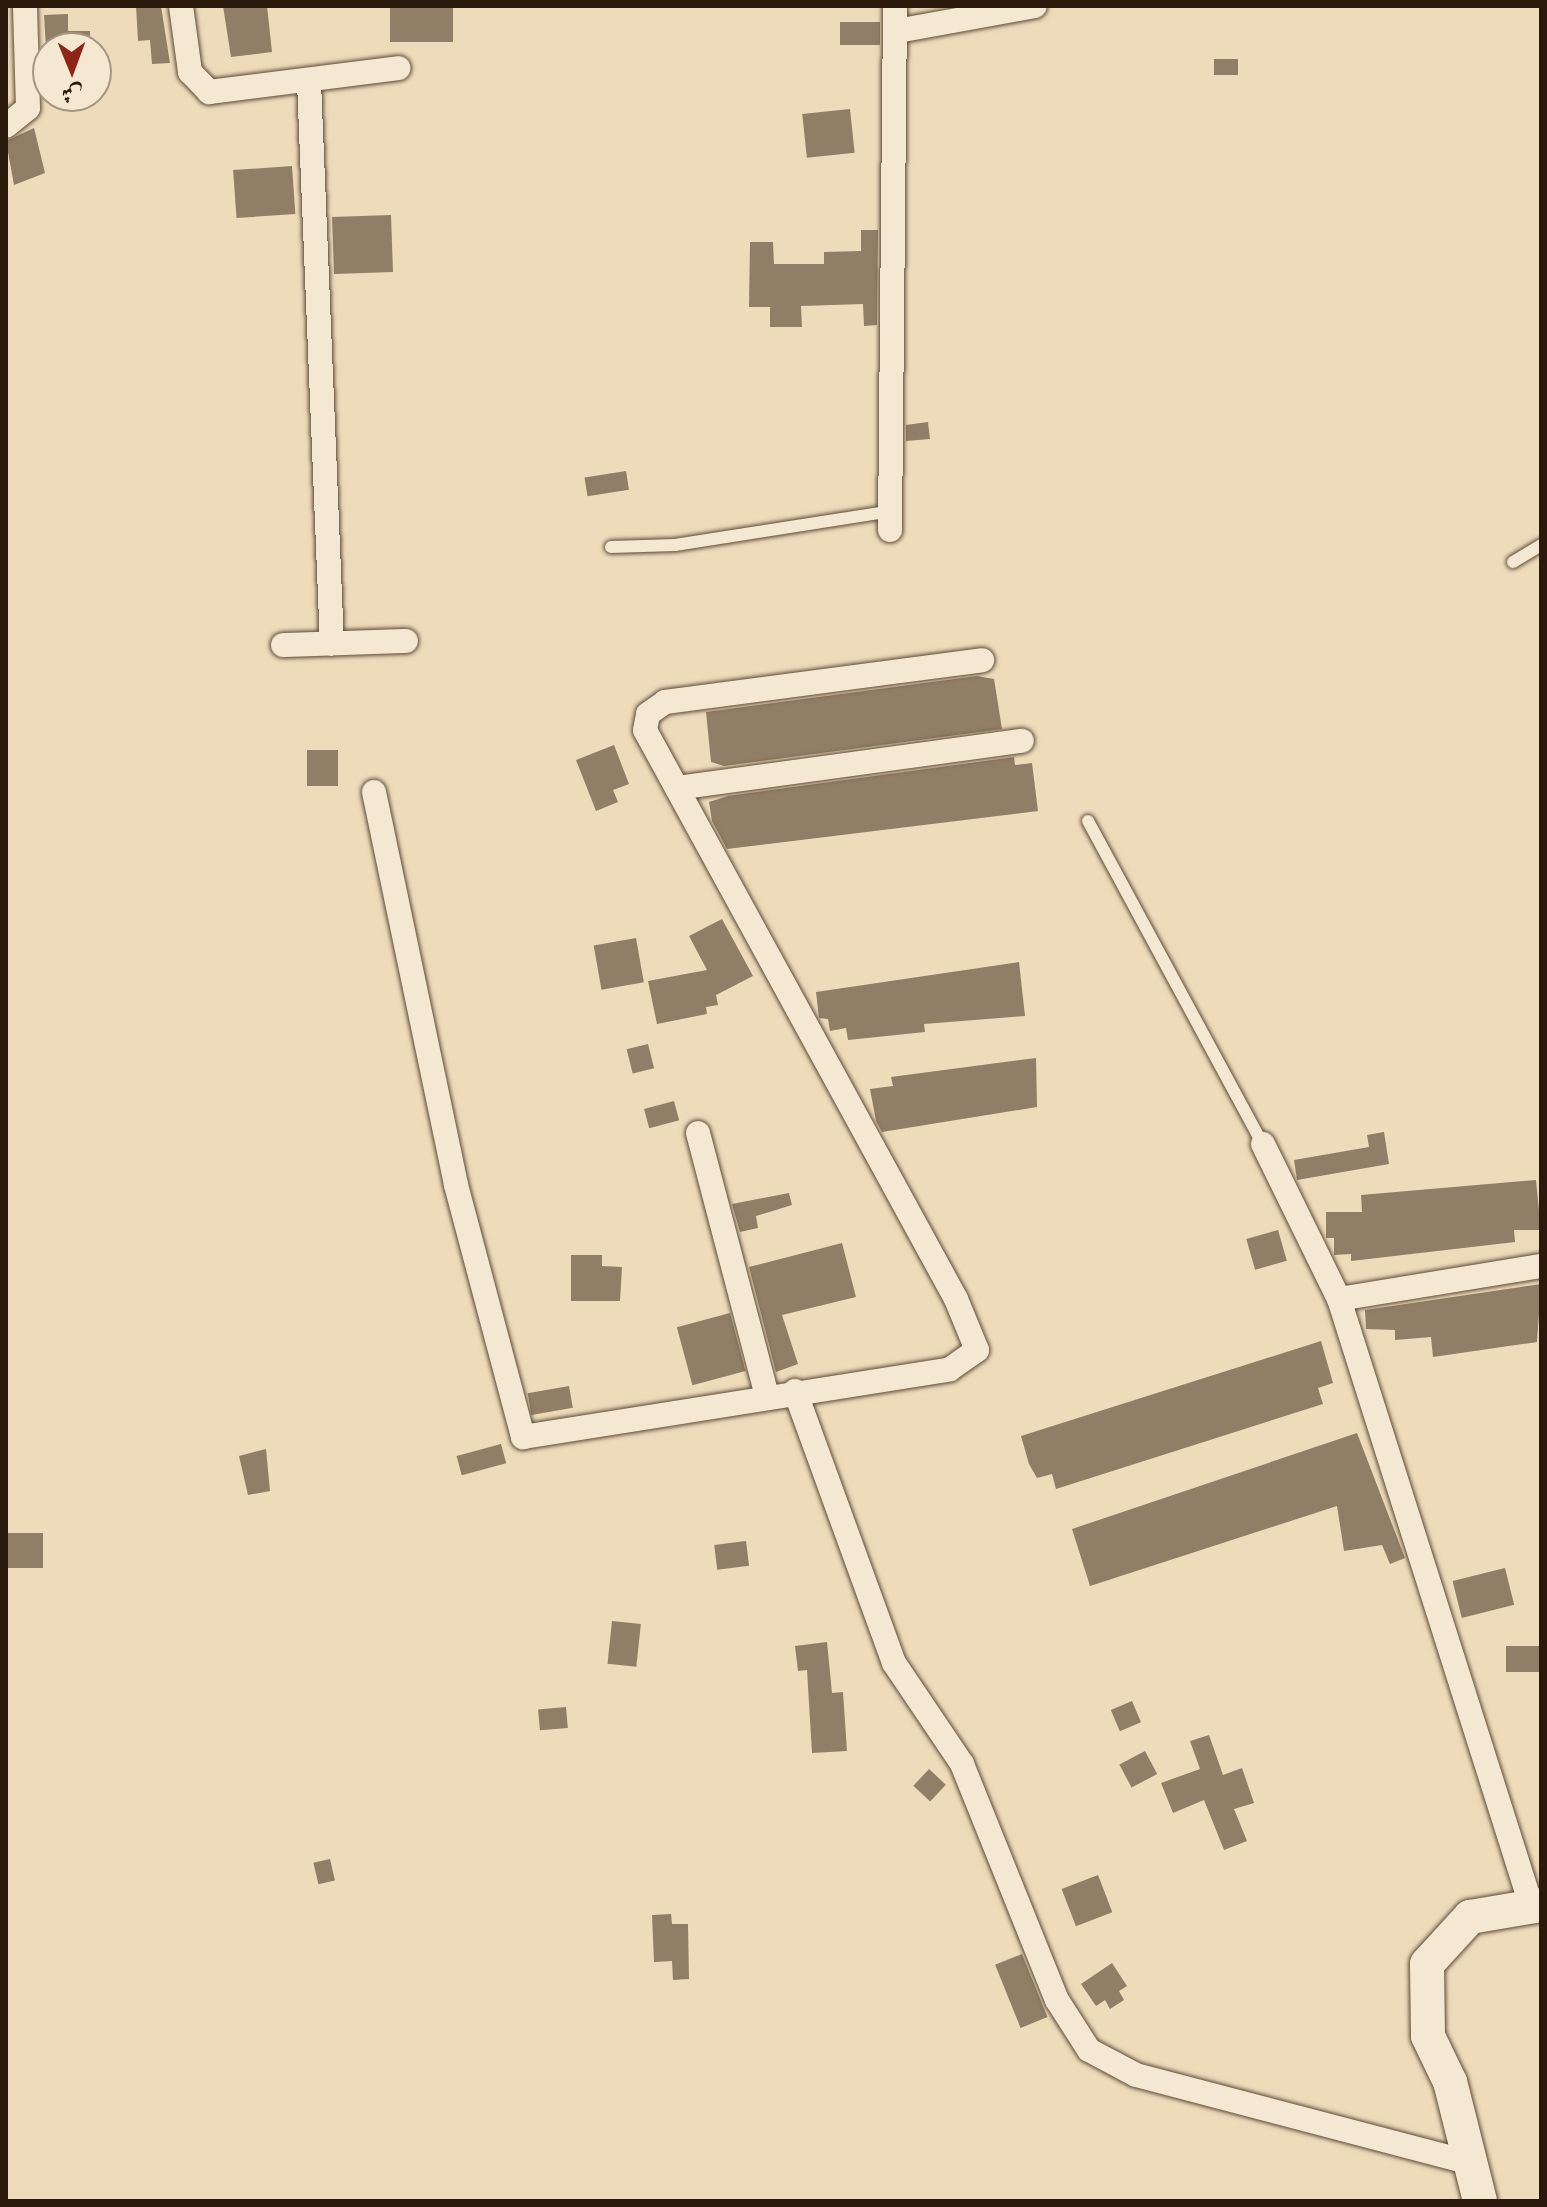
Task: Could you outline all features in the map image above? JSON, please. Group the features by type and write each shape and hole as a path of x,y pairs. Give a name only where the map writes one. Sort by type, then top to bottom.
{"main road":[{"path":"1480,2201 1450,2082 1428,2036 1427,1964 1470,1917 1536,1905"}],"street":[{"path":"6,126 28,108 25,6"},
{"path":"181,6 190,72 209,92 309,82 398,68"},
{"path":"890,520 895,6"},
{"path":"897,31 1035,6"},
{"path":"309,82 332,644"},
{"path":"283,645 406,641"},
{"path":"374,792 456,1185 523,1437 961,1366 977,1343 645,730 648,714 665,702 982,660"},
{"path":"677,788 1022,741"},
{"path":"698,1133 767,1396"},
{"path":"1263,1144 1339,1299 1536,1905"},
{"path":"1339,1299 1541,1266"},
{"path":"795,1391 894,1663 962,1764 1057,2000 1089,2050 1136,2075 1471,2163"}],"lane":[{"path":"611,547 675,545 890,520"},
{"path":"1513,562 1541,545"},
{"path":"1088,821 1263,1144"}],"building":[{"path":"136,6 161,6 170,63 152,64 150,40 138,41"},
{"path":"223,6 267,6 272,52 231,57"},
{"path":"390,6 453,6 453,42 390,42"},
{"path":"68,14 68,31 90,32 45,32 44,15"},
{"path":"840,22 880,22 880,45 840,45"},
{"path":"1214,59 1238,59 1238,75 1214,75"},
{"path":"850,109 855,153 807,158 802,114"},
{"path":"34,128 45,173 14,185 6,141"},
{"path":"292,166 295,214 236,218 233,170"},
{"path":"391,215 393,272 334,274 332,217"},
{"path":"861,230 878,230 877,325 864,326 863,304 801,306 802,327 770,327 770,307 749,307 750,242 773,242 774,264 824,264 824,252 861,251"},
{"path":"928,422 930,439 906,441 906,425"},
{"path":"626,471 629,490 587,496 585,478"},
{"path":"977,676 994,679 1002,729 724,766 711,762 706,712"},
{"path":"614,745 629,784 613,790 618,802 596,811 576,760"},
{"path":"307,750 338,750 338,786 307,786"},
{"path":"1014,757 1015,765 1032,763 1038,811 727,849 712,821 709,802 728,796"},
{"path":"722,919 753,976 716,995 718,1005 706,1007 707,1014 657,1024 648,981 707,970 689,936"},
{"path":"636,938 644,982 601,990 594,945"},
{"path":"1019,962 1025,1016 924,1024 925,1032 848,1040 846,1028 830,1031 828,1019 819,1018 816,992"},
{"path":"648,1044 654,1068 633,1074 627,1049"},
{"path":"1036,1058 1037,1107 882,1132 876,1121 870,1089 893,1086 891,1077"},
{"path":"674,1101 679,1120 649,1128 644,1109"},
{"path":"1384,1132 1389,1164 1297,1180 1294,1160 1369,1147 1367,1135"},
{"path":"1536,1180 1541,1230 1514,1230 1515,1242 1351,1261 1351,1254 1334,1255 1334,1238 1326,1238 1326,1212 1362,1212 1361,1195"},
{"path":"789,1193 792,1205 756,1216 758,1228 740,1232 732,1204"},
{"path":"1278,1230 1287,1261 1255,1270 1246,1239"},
{"path":"842,1243 856,1297 782,1315 798,1364 776,1372 749,1267"},
{"path":"571,1255 602,1255 602,1266 622,1267 620,1301 571,1301"},
{"path":"1541,1284 1537,1342 1433,1357 1431,1337 1395,1340 1395,1330 1366,1329 1365,1310"},
{"path":"730,1313 746,1371 692,1385 677,1327"},
{"path":"1321,1341 1333,1383 1318,1388 1323,1404 1056,1489 1052,1474 1037,1478 1029,1464 1021,1436"},
{"path":"569,1386 573,1408 531,1415 528,1393"},
{"path":"1357,1433 1405,1558 1390,1564 1382,1545 1344,1551 1337,1506 1090,1586 1072,1529"},
{"path":"501,1444 506,1463 462,1475 457,1456"},
{"path":"266,1449 270,1491 248,1495 239,1456"},
{"path":"6,1533 43,1533 43,1568 6,1568"},
{"path":"746,1541 749,1566 717,1570 714,1545"},
{"path":"1505,1568 1514,1605 1462,1618 1453,1581"},
{"path":"612,1621 641,1624 636,1667 608,1664"},
{"path":"827,1642 832,1693 843,1692 847,1751 812,1753 807,1670 798,1671 795,1646"},
{"path":"1506,1646 1541,1646 1541,1672 1506,1672"},
{"path":"1132,1701 1141,1722 1120,1731 1111,1710"},
{"path":"566,1707 568,1728 540,1730 538,1709"},
{"path":"1209,1735 1223,1775 1242,1768 1254,1803 1234,1809 1247,1841 1224,1850 1204,1800 1173,1813 1161,1783 1200,1769 1190,1741"},
{"path":"1145,1751 1157,1774 1132,1788 1119,1765"},
{"path":"929,1769 946,1785 930,1802 913,1786"},
{"path":"330,1859 335,1880 318,1884 313,1863"},
{"path":"1098,1875 1112,1912 1076,1926 1062,1889"},
{"path":"671,1914 672,1924 688,1924 689,1979 673,1980 672,1961 654,1962 652,1915"},
{"path":"1022,1954 1047,2017 1021,2028 995,1965"},
{"path":"1112,1963 1127,1986 1119,1991 1124,2000 1110,2009 1105,2000 1096,2006 1081,1984"}]}
